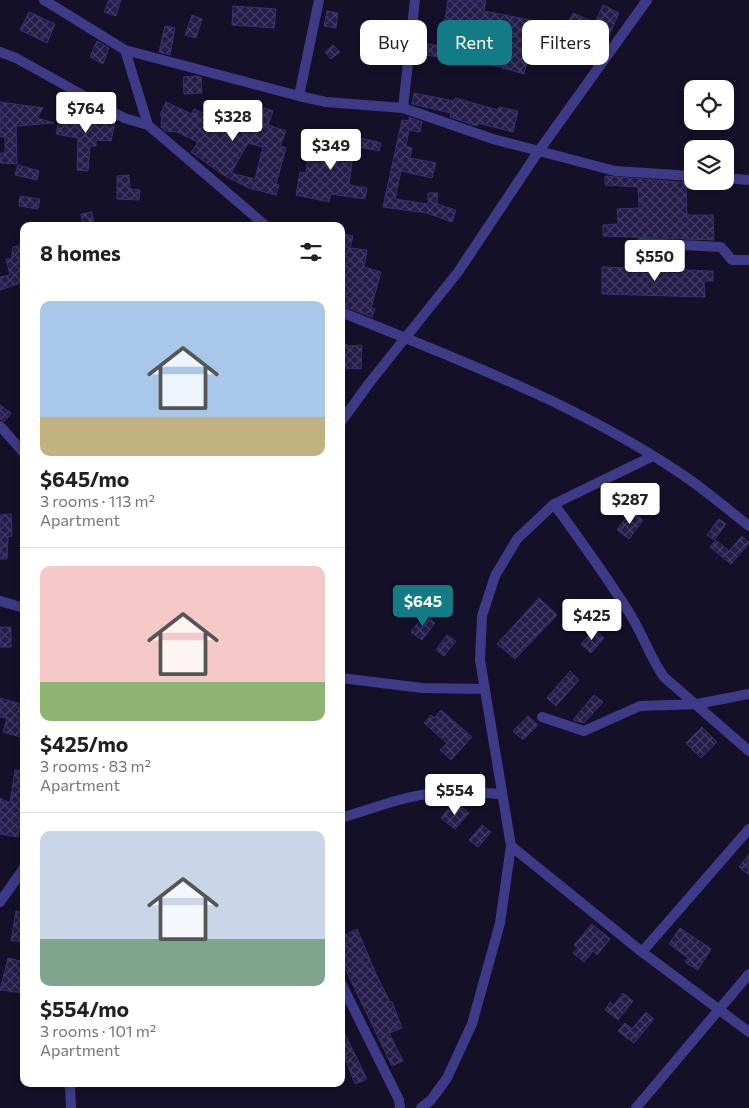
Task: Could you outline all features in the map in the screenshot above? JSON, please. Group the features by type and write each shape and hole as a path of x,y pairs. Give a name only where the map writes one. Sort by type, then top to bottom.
{"street":[{"path":"44,0 125,50 326,102 403,108 493,139 615,171 684,175"},
{"path":"299,96 318,0"},
{"path":"403,108 416,0"},
{"path":"345,417 458,272 538,152 647,0"},
{"path":"125,50 148,124"},
{"path":"0,52 16,58 124,118 148,124 261,222"},
{"path":"734,179 749,180"},
{"path":"641,243 721,247 732,260 749,260"},
{"path":"345,314 518,385 585,418 680,473 749,526"},
{"path":"0,426 20,448"},
{"path":"421,1108 431,1100 447,1078 472,1024 500,923 512,846 501,794 480,660 482,616 494,576 517,539 554,504 653,456"},
{"path":"554,504 610,582 664,677 749,751"},
{"path":"0,602 20,607"},
{"path":"345,678 422,688 484,689"},
{"path":"542,717 584,731 640,706 697,704 749,694"},
{"path":"345,817 401,800 434,793 501,794"},
{"path":"642,952 749,829"},
{"path":"512,846 642,952 717,1010 749,1032"},
{"path":"0,902 20,874"},
{"path":"636,1108 749,974"},
{"path":"345,991 399,1100 400,1108"},
{"path":"70,1087 71,1108"}],"building":[{"path":"109,0 121,0 116,16 104,12"},
{"path":"448,0 486,0 484,11 530,20 522,20 522,65 526,65 524,74 492,65 512,65 512,20 445,20"},
{"path":"603,5 619,13 609,35 609,20 596,20"},
{"path":"233,6 276,9 274,28 232,25"},
{"path":"327,11 338,13 336,28 324,26"},
{"path":"29,12 55,24 47,43 20,30"},
{"path":"573,13 588,20 569,20"},
{"path":"192,15 202,19 196,38 185,35"},
{"path":"165,26 175,28 170,55 159,52"},
{"path":"97,41 109,48 103,64 90,57"},
{"path":"427,44 437,46 437,57 427,55"},
{"path":"333,45 340,52 331,59 325,52"},
{"path":"183,77 201,77 202,93 184,94"},
{"path":"414,93 454,101 455,98 498,110 499,107 518,111 513,132 478,123 477,126 450,117 451,113 412,104"},
{"path":"0,102 43,108 37,118 54,123 16,126 17,164 0,163 0,153 5,153 5,137 0,137"},
{"path":"166,102 192,114 194,109 210,116 210,103 227,102 261,117 264,108 273,111 268,125 286,131 280,146 286,148 276,184 279,185 276,195 249,188 225,176 191,152 198,142 177,132 165,131 161,127 162,116 160,115","holes":["248,143 263,147 255,179 231,173"]},
{"path":"94,109 115,121 111,141 96,140 96,146 90,146 88,171 77,170 78,138 56,134 61,111 71,113 70,119 88,126"},
{"path":"409,117 422,122 420,132 409,130 406,146 412,148 410,158 436,163 432,178 401,171 395,199 428,204 428,193 438,193 437,204 456,210 452,222 427,213 383,207 402,120 409,121"},
{"path":"304,133 312,134 311,139 319,140 317,152 343,156 348,135 381,143 379,151 354,146 349,185 367,188 365,199 331,194 329,202 296,195 300,172 306,173 309,147 301,145"},
{"path":"18,165 39,171 37,180 15,175"},
{"path":"129,175 130,189 140,190 139,200 117,199 117,176"},
{"path":"605,176 684,182 687,215 713,215 714,240 603,236 603,225 618,224 617,209 639,208 638,187 605,185"},
{"path":"20,196 40,199 38,209 19,206"},
{"path":"92,212 93,222 82,222 81,214"},
{"path":"345,234 353,236 350,248 367,250 364,267 381,272 371,308 375,309 372,317 345,307"},
{"path":"20,246 20,283 0,290 0,277 10,275 6,259 11,259 13,247"},
{"path":"602,267 713,271 713,281 704,281 705,297 602,294"},
{"path":"345,344 350,346 362,345 361,369 345,368"},
{"path":"0,405 11,413 5,421 0,419"},
{"path":"631,511 643,520 629,539 617,530"},
{"path":"11,514 12,536 8,537 7,559 0,559 0,515"},
{"path":"719,519 726,524 714,540 707,535"},
{"path":"742,536 749,543 731,564 710,547 716,540 729,551"},
{"path":"539,598 557,615 515,659 497,644"},
{"path":"424,615 435,623 422,640 411,632"},
{"path":"0,627 11,627 11,647 0,647"},
{"path":"594,629 604,638 591,653 581,644"},
{"path":"447,635 456,641 444,656 436,650"},
{"path":"570,671 579,680 556,706 547,698"},
{"path":"594,695 603,702 584,723 573,720"},
{"path":"0,698 20,704 18,724 20,725 20,737 3,732 7,718 0,717"},
{"path":"441,710 472,737 451,760 440,750 447,743 424,723 431,715 434,718"},
{"path":"528,716 538,725 523,740 513,731"},
{"path":"702,727 717,742 701,758 686,743"},
{"path":"15,770 20,771 20,824 18,837 0,834 0,798 10,803"},
{"path":"458,804 469,813 455,829 441,818 448,809 452,812"},
{"path":"482,825 491,832 478,847 469,840"},
{"path":"749,854 749,875 739,867"},
{"path":"16,911 20,912 20,941 11,941"},
{"path":"592,924 610,939 597,955 593,951 584,962 573,953 578,948 574,945"},
{"path":"680,928 711,949 698,970 685,962 688,958 669,944"},
{"path":"357,929 376,974 390,1002 392,1002 402,1028 389,1033 403,1061 392,1066 345,968 345,935"},
{"path":"8,958 20,961 20,992 0,990"},
{"path":"623,993 633,1001 618,1020 605,1010 610,1002 614,1005"},
{"path":"646,1012 654,1019 634,1043 618,1031 625,1023 632,1029"},
{"path":"345,1034 367,1079 355,1084 345,1058"}]}
